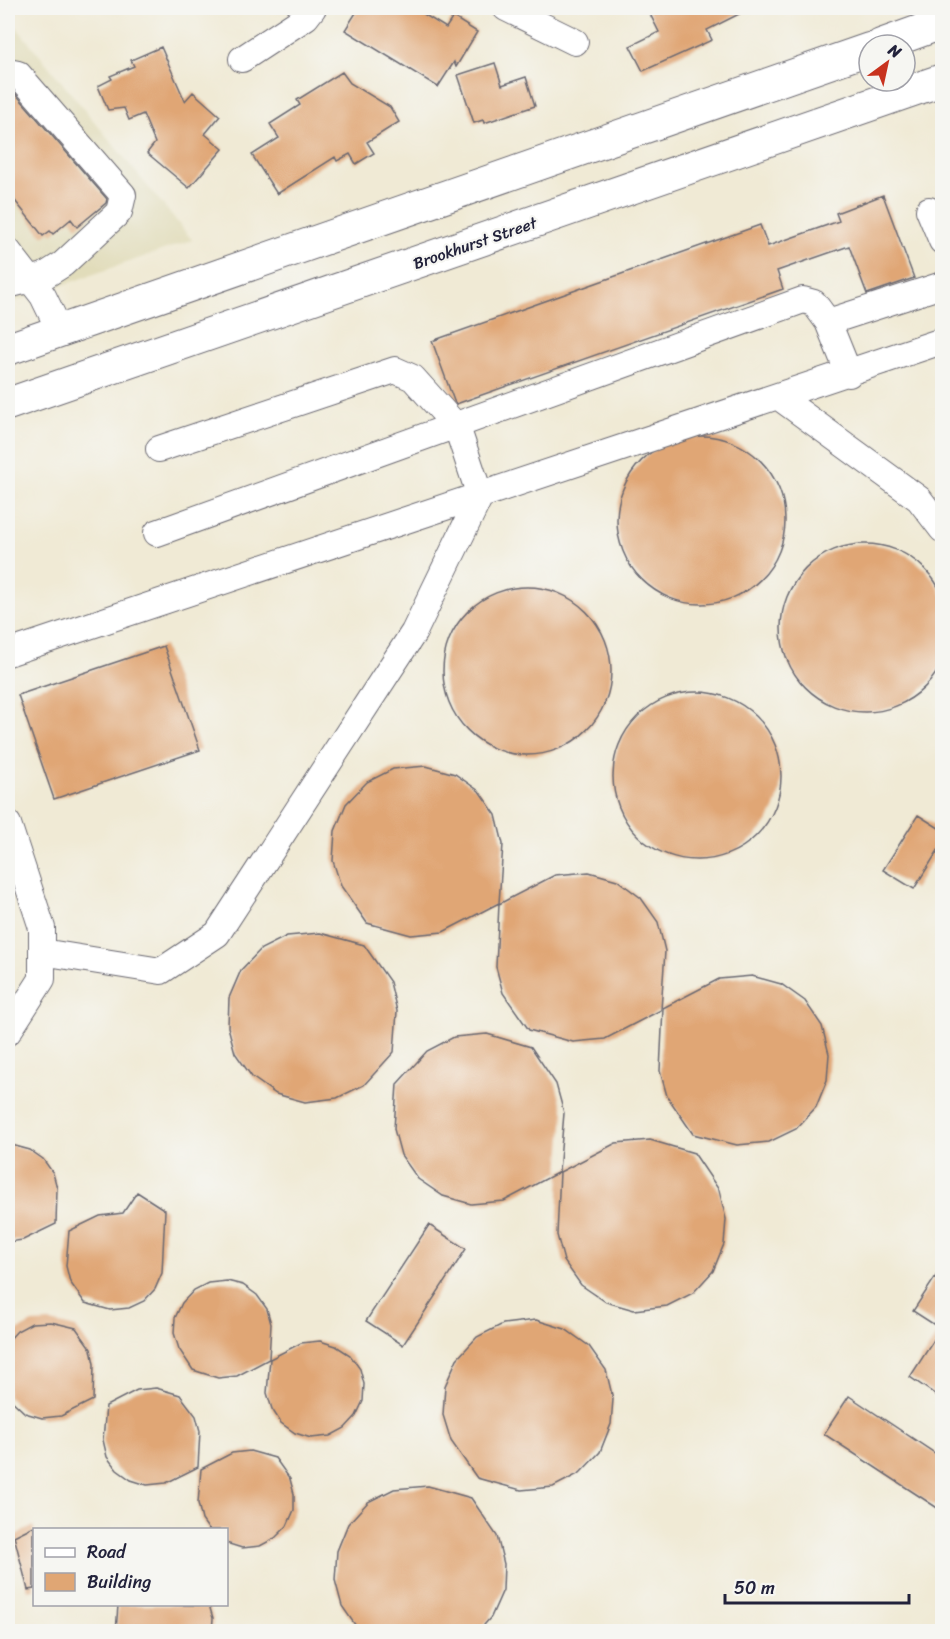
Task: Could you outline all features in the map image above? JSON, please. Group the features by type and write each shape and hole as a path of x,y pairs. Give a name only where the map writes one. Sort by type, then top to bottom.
{"main road":[{"path":"914,33 942,23"},
{"path":"8,349 857,53"},
{"name":"Brookhurst Street","path":"8,404 942,80"}],"street":[{"path":"242,59 306,17 313,8"},
{"path":"506,8 575,42"},
{"path":"8,72 18,74 123,195 119,212 63,264 44,276 19,282"},
{"path":"929,210 942,241"},
{"path":"8,251 19,282 60,331"},
{"path":"828,322 942,285"},
{"path":"158,533 457,427 803,300 814,303 828,322 849,374"},
{"path":"8,653 849,374 942,341"},
{"path":"42,952 161,971 217,934 414,632 480,496 457,427 413,378 395,370 159,449"},
{"path":"779,397 919,499 942,529"},
{"path":"8,1032 42,979 42,928 9,835"}],"shaded area":[{"path":"8,17 192,240 8,304"}],"building":[{"path":"359,8 414,8 446,28 453,17 477,32 456,67 454,62 438,87 345,30"},
{"path":"647,8 751,8 707,30 712,40 643,71 630,46 659,32"},
{"path":"161,47 185,101 193,92 220,116 205,134 223,149 189,188 147,153 155,143 143,114 129,120 124,108 108,110 98,86 112,79 110,76 134,66 131,60"},
{"path":"495,63 502,85 526,77 535,106 484,123 483,120 474,123 458,75"},
{"path":"342,72 350,83 390,107 399,122 367,142 374,153 356,164 350,154 337,161 335,157 277,194 252,155 279,138 270,124 300,105 297,100"},
{"path":"14,92 107,199 106,203 77,227 71,219 53,234 50,231 43,236 8,192 8,98"},
{"path":"883,195 914,278 867,294 849,246 777,271 783,289 456,404 454,401 432,341 760,225 768,246 839,221 836,213"},
{"path":"701,436 733,443 748,450 760,461 771,473 778,488 785,520 778,552 771,567 760,579 748,590 733,597 701,604 669,597 654,590 642,579 631,567 624,552 617,520 624,488 631,473 642,461 654,450 669,443"},
{"path":"865,544 897,551 924,569 942,596 949,628 942,660 924,687 897,705 865,712 833,705 806,687 788,660 781,628 788,596 806,569 833,551"},
{"path":"527,587 543,588 559,593 587,611 605,639 610,655 610,687 605,703 587,731 559,749 543,754 527,755 511,754 495,749 467,731 449,703 444,687 443,671 444,655 449,639 467,611 495,593 511,588"},
{"path":"164,646 200,750 54,799 18,695"},
{"path":"697,692 713,693 729,698 757,716 775,744 780,760 780,792 775,808 757,836 729,854 713,859 697,860 681,859 665,854 637,836 619,808 614,792 613,776 614,760 619,744 637,716 665,698 681,693"},
{"path":"426,766 455,774 479,791 496,815 503,844 499,903 443,932 411,935 367,923 341,886 333,861 335,831 346,804 367,782 393,769"},
{"path":"918,815 942,830 942,844 914,889 883,870"},
{"path":"589,872 617,880 641,898 658,922 665,951 661,1010 605,1039 573,1042 529,1030 503,993 496,967 499,904 555,875"},
{"path":"320,933 364,945 390,982 397,1011 394,1052 364,1085 337,1098 305,1102 276,1094 252,1077 235,1053 228,1027 229,998 241,970 261,949 287,936"},
{"path":"752,976 781,984 805,1001 822,1026 829,1054 827,1080 816,1107 796,1129 769,1142 737,1145 693,1134 667,1096 660,1071 663,1008 719,979"},
{"path":"487,1034 531,1047 556,1084 564,1113 559,1172 504,1201 471,1204 443,1196 418,1179 401,1155 394,1129 397,1084 427,1051 454,1037"},
{"path":"650,1140 694,1153 719,1190 726,1219 724,1244 713,1271 693,1293 667,1306 634,1310 606,1302 581,1285 564,1261 557,1235 560,1172 616,1143"},
{"path":"8,1144 30,1150 43,1159 53,1173 57,1188 56,1224 23,1240 8,1242"},
{"path":"137,1192 165,1210 162,1273 155,1289 144,1301 129,1308 110,1310 85,1303 70,1282 66,1266 69,1231 100,1216 123,1213"},
{"path":"429,1225 466,1249 403,1345 366,1321"},
{"path":"942,1267 942,1399 910,1377 941,1329 913,1311"},
{"path":"227,1281 243,1285 257,1295 267,1309 271,1324 269,1359 237,1376 218,1378 193,1370 179,1349 174,1333 175,1318 182,1303 194,1290 208,1283"},
{"path":"536,1320 565,1329 589,1346 606,1370 613,1399 611,1424 600,1452 580,1473 553,1487 521,1490 477,1478 451,1441 443,1415 445,1386 457,1359 477,1337 503,1324"},
{"path":"51,1322 76,1328 91,1349 94,1364 93,1400 61,1416 42,1418 25,1413 8,1397 8,1341 17,1331 32,1323"},
{"path":"320,1341 336,1346 350,1355 360,1369 364,1384 363,1401 356,1416 345,1428 330,1436 311,1438 295,1433 281,1423 272,1409 267,1393 270,1359 301,1343"},
{"path":"156,1388 180,1395 196,1416 200,1431 198,1467 166,1483 147,1485 131,1480 117,1470 107,1457 103,1440 106,1406 137,1390"},
{"path":"849,1396 942,1458 942,1511 824,1434"},
{"path":"250,1451 275,1458 290,1479 294,1494 294,1510 287,1526 275,1538 260,1546 242,1548 228,1544 228,1528 208,1528 202,1520 198,1503 201,1469 232,1453"},
{"path":"428,1486 471,1498 497,1536 504,1564 503,1590 491,1617 478,1632 360,1632 342,1606 335,1580 337,1551 348,1524 368,1502 394,1489"},
{"path":"34,1526 33,1589 28,1590 14,1536"},
{"path":"118,1606 209,1606 213,1618 212,1632 116,1632"}]}
